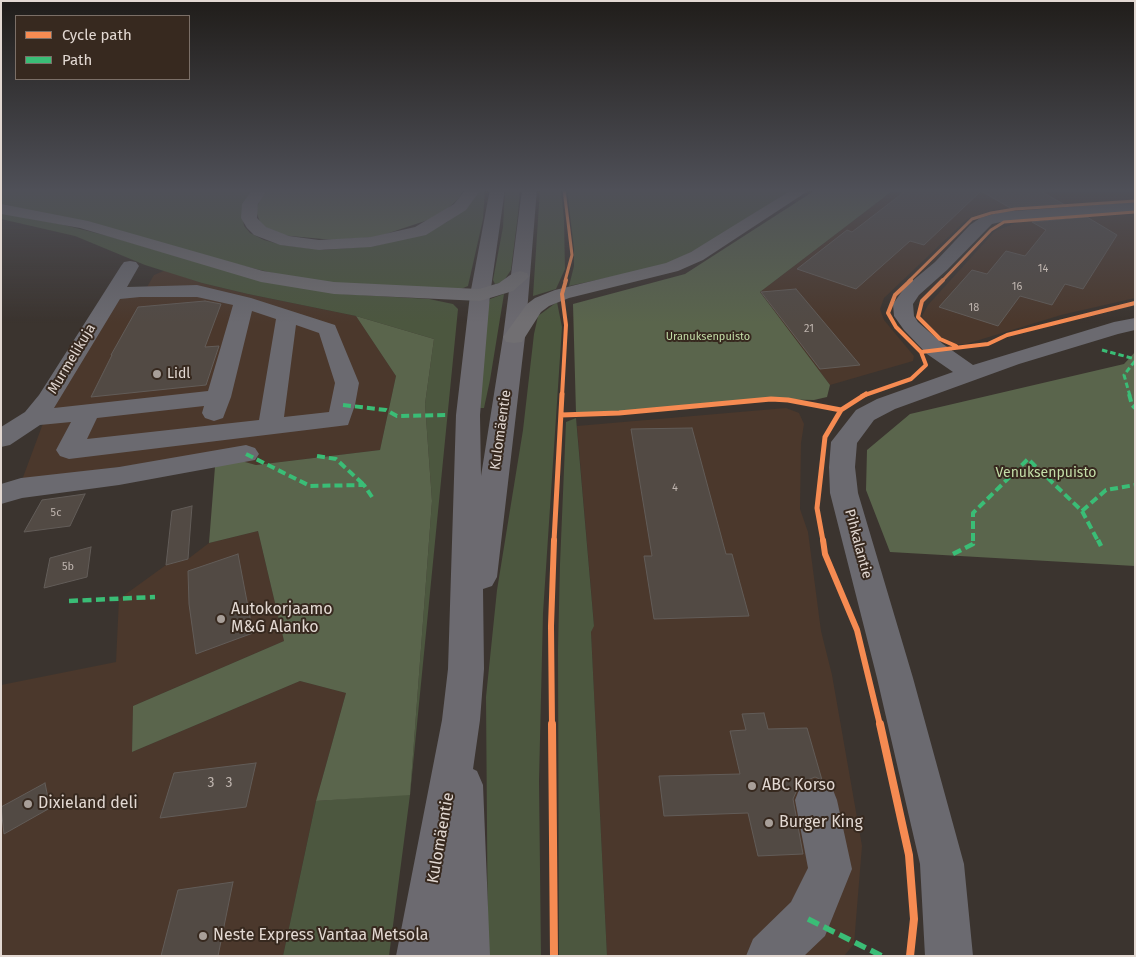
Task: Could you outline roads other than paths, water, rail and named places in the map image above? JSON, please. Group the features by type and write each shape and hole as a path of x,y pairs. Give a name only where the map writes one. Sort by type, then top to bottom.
{"highway":[{"path":"115,234 233,268 298,284 371,291 480,294 506,287 520,277"},
{"path":"267,234 278,238 319,245 371,242 405,234"},
{"path":"514,337 534,308 542,302 562,294 640,276 689,260 735,234"}],"main road":[{"name":"Kulomäentie","path":"420,956 461,720 466,669 468,415 480,294 490,234"},
{"name":"Kulomäentie","path":"466,669 474,630 514,337 525,234"},
{"name":"Kulomäentie","path":"461,720 466,956"}],"street":[{"path":"971,374 935,349 911,326 904,316 903,304 912,291 941,266 972,234"},
{"name":"Murmelikuja","path":"1,438 34,418 49,398 130,266"},
{"path":"88,412 69,450 340,419 347,383 328,329 244,302 196,291 140,291 112,294"},
{"path":"208,434 244,302"},
{"path":"270,427 288,316"},
{"name":"Pihkalantie","path":"949,956 942,864 895,678 844,493 842,467 844,442 865,415 886,404 1047,347 1135,324"},
{"path":"34,418 219,397"},
{"path":"1,494 21,488 119,476 246,454"},
{"path":"770,956 808,919 830,869 816,800"}],"place":[{"name":"Lidl","path":"157,374"},
{"name":"Autokorjaamo M&G Alanko","path":"221,619"},
{"name":"ABC Korso","path":"752,786"},
{"name":"Dixieland deli","path":"28,804"},
{"name":"Burger King","path":"769,823"},
{"name":"Neste Express Vantaa Metsola","path":"203,936"}],"park label":[{"name":"Uranuksenpuisto","path":"708,337"},
{"name":"Venuksenpuisto","path":"1046,473"}]}
